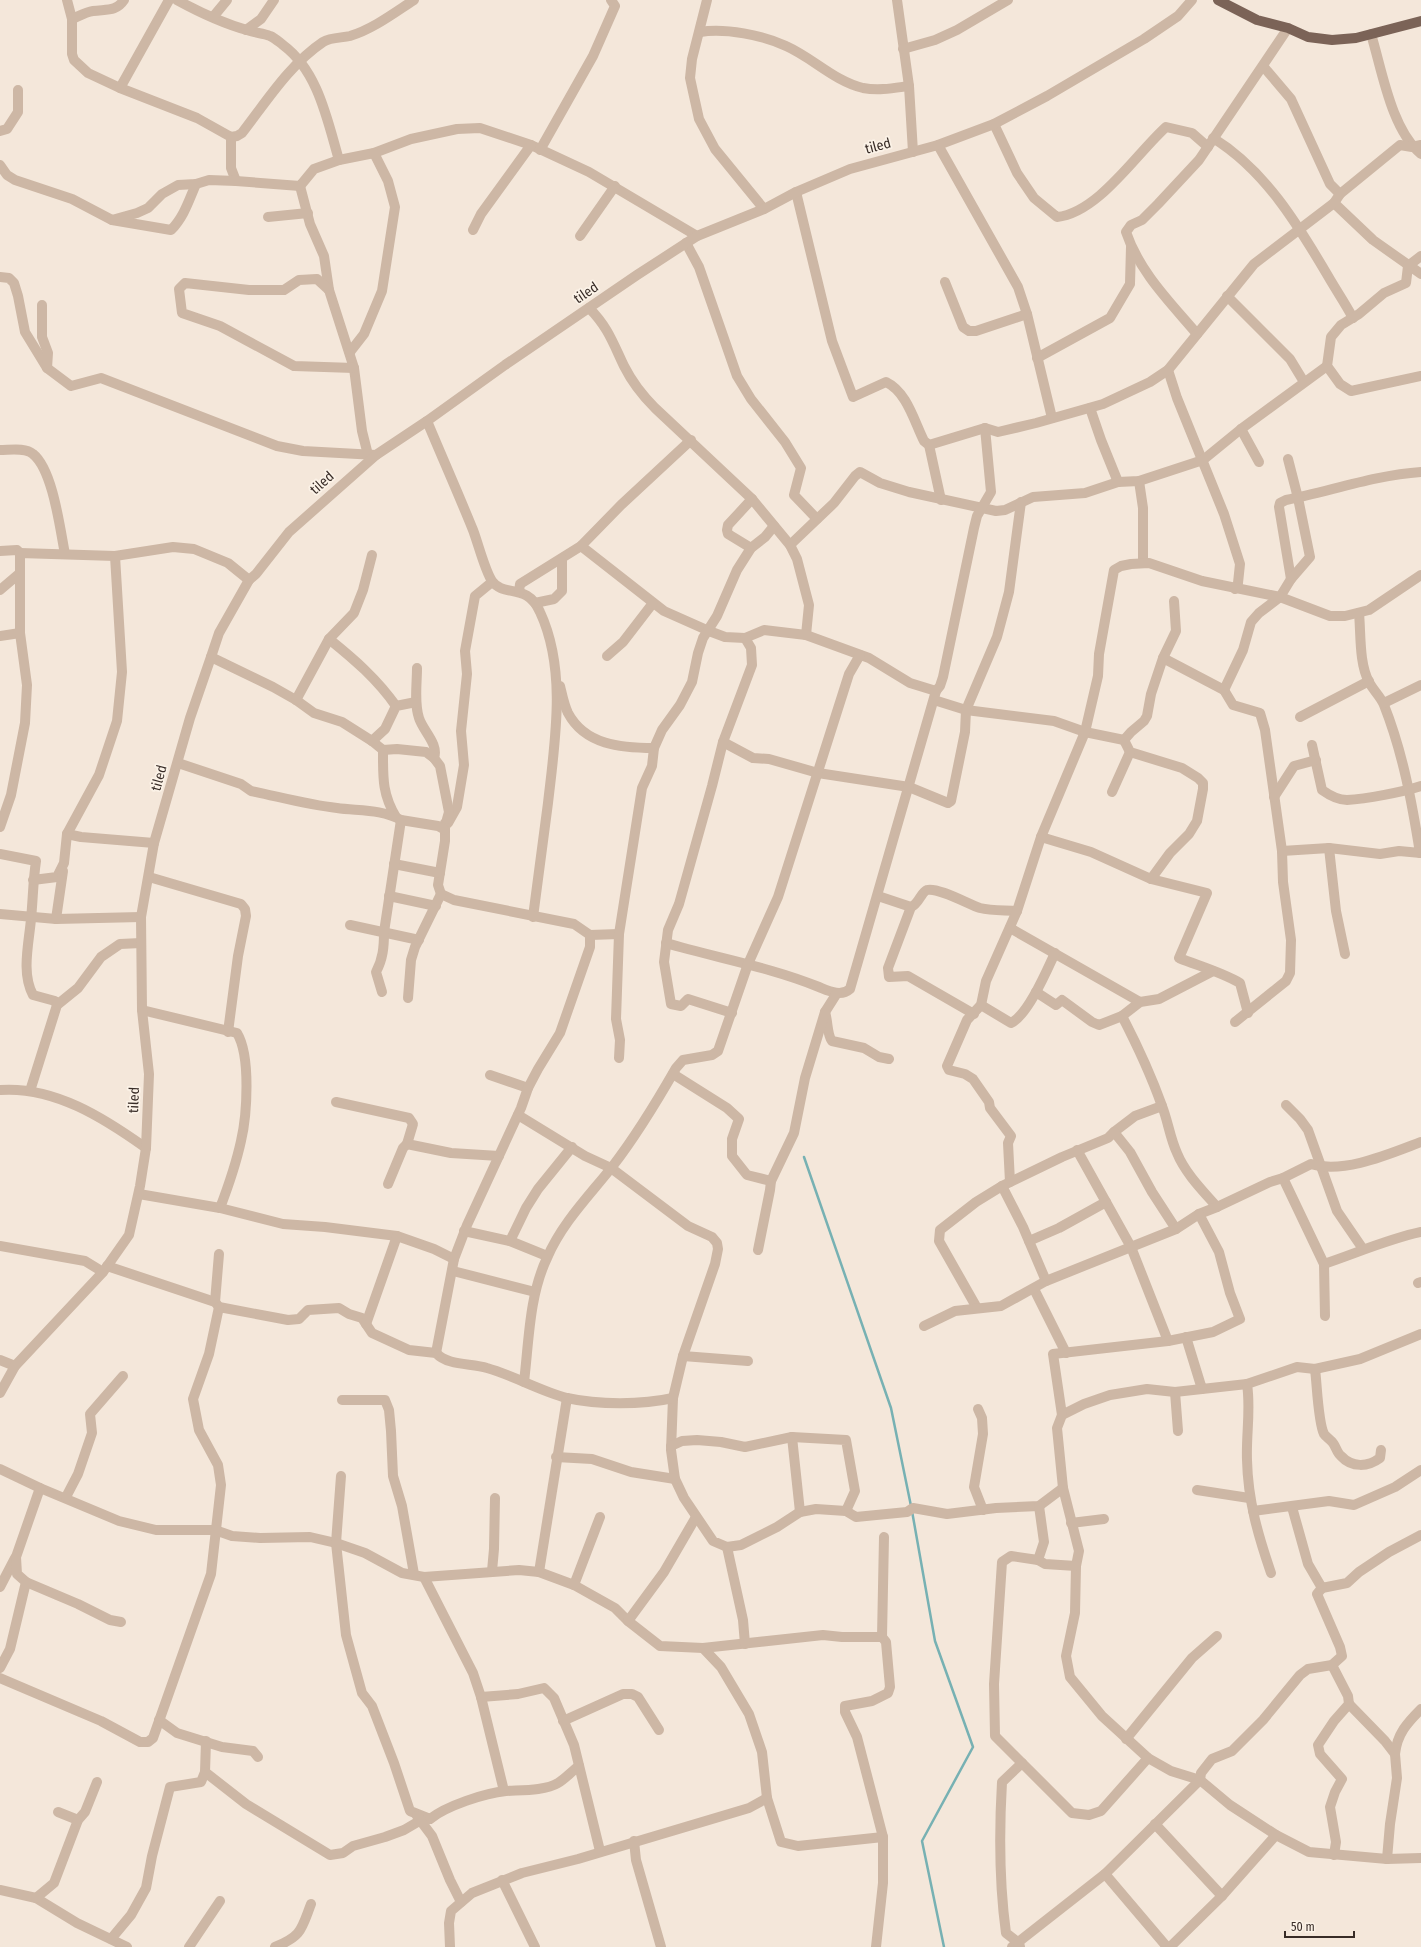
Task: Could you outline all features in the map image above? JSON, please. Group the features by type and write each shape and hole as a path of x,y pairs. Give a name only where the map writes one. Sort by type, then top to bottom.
{"main road":[{"path":"1218,0 1257,20 1288,28 1308,37 1332,40 1356,38 1421,21"}],"street":[{"path":"67,0 72,19 72,54 74,60 88,73 120,88 197,118 231,137 242,133 284,80 301,62 325,41 357,33 379,22 414,0"},
{"path":"72,19 92,11 114,9 119,7 124,0"},
{"path":"120,88 169,0"},
{"path":"177,0 203,14 246,30 271,36 293,52 301,62 314,85 324,109 339,160"},
{"path":"213,17 227,0"},
{"path":"246,30 261,19 274,0"},
{"path":"473,230 481,214 536,147 593,56 615,6 611,0"},
{"path":"707,0 692,59 690,78 699,120 715,149 764,209"},
{"path":"897,0 902,49 909,86 913,152"},
{"name":"tiled","path":"0,1393 15,1366 105,1269 129,1235 139,1194 146,1148 149,1074 142,1010 141,917 154,843 190,718 219,634 249,580 256,574 289,532 372,455 427,421 505,365 697,236 764,209 796,192 850,169 938,145 994,124 1047,96 1144,39 1178,16 1192,0"},
{"path":"902,49 935,40 957,30 1003,1"},
{"path":"1197,334 1149,278 1131,245 1126,232 1131,225 1142,220 1199,160 1288,28"},
{"path":"700,32 707,30 749,34 786,46 853,85 883,90 909,86"},
{"path":"1371,34 1395,114 1421,154"},
{"path":"1263,66 1291,99 1330,184 1340,194"},
{"path":"0,131 7,129 18,112 18,90"},
{"path":"994,124 1017,172 1034,198 1056,217 1065,216 1102,194 1166,127 1192,133 1211,142 1224,145 1256,172 1300,229 1353,318"},
{"path":"300,186 314,170 339,160 374,153 411,140 457,129 480,128 536,147 589,172 615,186 697,236"},
{"path":"231,137 231,168 236,181"},
{"path":"938,145 1018,287 1027,314 1052,418"},
{"path":"986,444 998,432 1103,404 1150,382 1168,370 1254,264 1334,203 1340,194 1400,145 1416,146"},
{"path":"350,352 364,334 382,291 396,207 388,181 374,153"},
{"path":"0,164 8,175 15,180 72,199 112,220 171,230 186,210 196,184"},
{"path":"112,220 137,213 148,208 162,194 178,185 196,184 209,180 300,186"},
{"path":"0,277 9,278 14,283 25,332 47,368 71,386 101,378 276,446 303,451 372,455 362,431 354,368 350,352 329,290 324,256 310,224 300,186"},
{"path":"580,236 615,186"},
{"path":"796,192 832,341 853,397 886,382 895,387 902,394 924,441 929,445 941,500"},
{"path":"1334,203 1373,240 1421,274"},
{"path":"268,217 308,213"},
{"path":"686,243 699,267 737,376 751,399 794,455 802,468 794,495 817,519"},
{"path":"1037,358 1110,318 1130,284 1131,245"},
{"path":"1421,256 1408,266 1406,283 1384,294 1353,318 1341,325 1331,337 1327,366 1340,384 1350,391 1421,376"},
{"path":"329,290 317,279 299,280 284,290 250,290 185,283 179,289 182,313 220,326 294,366 354,368"},
{"path":"945,282 963,327 969,331 976,331 1027,314"},
{"path":"1227,296 1290,359 1304,382"},
{"path":"42,305 42,337 48,353 47,368"},
{"path":"590,308 608,330 625,367 640,392 655,408 691,440 752,499 790,545 797,559 809,606 806,635"},
{"path":"790,545 834,503 855,476 860,472 880,484 968,506 979,512 1004,510 1033,497 1085,493 1118,482 1139,481 1203,460 1241,429 1327,366"},
{"path":"1168,370 1177,398 1224,514 1240,564 1238,583 1235,589"},
{"path":"1090,408 1118,482"},
{"path":"427,421 473,530 492,582 505,590 519,592 533,599 553,645 557,678 554,755 533,917"},
{"path":"929,445 985,428 998,432"},
{"path":"666,943 748,964 806,981 837,994 847,992 850,989 935,695 943,677 955,614 979,512 991,492 985,428"},
{"path":"1241,429 1260,462"},
{"path":"519,592 520,584 581,546 621,505 691,440"},
{"path":"0,450 22,449 33,453 41,463 48,476 65,554"},
{"path":"1224,690 1243,650 1251,622 1259,613 1280,597 1291,579 1310,557 1298,498 1288,459"},
{"path":"1291,579 1279,507 1280,503 1286,500 1366,481 1405,473 1421,472"},
{"path":"1139,481 1143,508 1143,562"},
{"path":"751,548 728,534 726,530 728,525 752,499"},
{"path":"723,742 753,758 769,759 818,773 909,787 948,803 951,801 965,732 966,710 997,637 1009,592 1020,502"},
{"path":"619,1058 620,1040 616,1019 619,934 642,788 652,766 654,748 662,730 680,705 692,682 698,653 703,638 709,631 737,570 751,548 777,530 800,534"},
{"path":"581,546 664,611 709,631 748,642"},
{"path":"0,551 17,550 20,553 115,556 173,547 194,549 228,563 249,580"},
{"path":"0,827 11,795 25,723 27,685 20,633 20,553"},
{"path":"296,700 329,639 354,613 359,603 372,555"},
{"path":"56,919 67,834 99,775 117,721 122,672 115,556"},
{"path":"535,603 554,599 562,591 562,559"},
{"path":"1046,1281 1006,1184 1008,1142 1011,1136 990,1108 989,1102 973,1079 965,1074 947,1068 948,1062 967,1020 974,1014 980,1005 986,981 1017,911 1041,837 1085,732 1098,676 1099,654 1107,601 1114,570 1121,566 1143,562 1235,589 1280,597 1330,616 1345,616 1369,610 1421,575"},
{"path":"0,590 20,573"},
{"path":"445,826 457,807 464,766 461,731 467,674 465,651 475,596 492,582"},
{"path":"1124,740 1144,721 1147,716 1163,658 1176,631 1174,601"},
{"path":"607,656 622,642 653,603"},
{"path":"1282,851 1329,848 1380,854 1399,851 1421,853 1410,790 1384,703 1369,681 1362,654 1359,613"},
{"path":"748,642 764,630 806,635 869,658 910,683 966,710 1054,721 1085,732 1124,740"},
{"path":"0,636 20,633"},
{"path":"329,639 361,664 382,686 396,706"},
{"path":"732,1013 688,999 681,1006 671,1004 664,962 668,930 679,904 696,847 723,742 752,665 748,642"},
{"path":"524,1382 535,1292 547,1256 579,1206 611,1168 642,1127 673,1074 684,1060 712,1055 718,1051 748,964 778,897 849,674 860,654"},
{"path":"211,657 241,670 296,700 314,713 342,722 372,741 383,750 397,749 426,752 434,758 440,766 447,795 449,812 445,826 445,841 438,885 441,894 415,947 411,960 408,998"},
{"path":"1163,658 1224,690 1233,705 1260,713 1267,742 1282,851 1283,882 1291,940 1290,973 1286,981 1235,1022"},
{"path":"417,668 416,702 419,718 434,745 434,758"},
{"path":"557,678 567,712 576,724 592,738 615,745 634,748 654,748"},
{"path":"1300,717 1369,681"},
{"path":"1384,703 1421,685"},
{"path":"396,706 416,702"},
{"path":"372,741 385,729 396,706"},
{"path":"1124,740 1130,752 1182,768 1203,783 1197,821 1189,834 1170,853 1151,879"},
{"path":"1312,745 1322,790 1329,795 1346,800 1410,790 1421,786"},
{"path":"382,992 376,972 382,960 398,819 388,804 384,791 383,750"},
{"path":"1112,792 1130,752"},
{"path":"1274,797 1294,766 1316,760"},
{"path":"178,763 241,784 251,791 336,808 368,811 398,819 445,826"},
{"path":"67,834 81,837 154,843"},
{"path":"1041,837 1091,852 1151,879 1207,893 1179,958 1224,974 1240,983 1248,1013"},
{"path":"1329,848 1336,911 1345,954"},
{"path":"0,854 36,861 33,880 32,917 27,968 29,986 33,995 55,1001 57,1005"},
{"path":"33,880 57,877 64,863"},
{"path":"394,864 440,873"},
{"path":"149,877 241,904 245,909 246,916 238,956 228,1032"},
{"path":"974,1014 908,976 889,977 888,968 911,907 917,904 924,892 928,890 938,891 979,908 1017,911"},
{"path":"441,894 454,900 574,924 590,935 619,934"},
{"path":"389,896 436,906"},
{"path":"878,896 911,907"},
{"path":"0,914 56,919 141,917"},
{"path":"350,925 419,940"},
{"path":"1010,928 1140,1002"},
{"path":"436,1353 453,1271 454,1259 464,1231 518,1115 528,1088 560,1033 590,947 590,935"},
{"path":"30,1091 57,1005 78,988 101,957 120,944 141,943"},
{"path":"980,1005 1011,1023 1016,1020 1036,992 1055,953"},
{"path":"1036,992 1056,1005 1062,1000 1092,1022 1099,1025 1122,1016 1140,1002 1159,999 1213,971"},
{"path":"758,1250 770,1190 770,1181 794,1133 805,1078 825,1012 837,994"},
{"path":"142,1010 237,1033 241,1040 246,1060 245,1110 241,1141 220,1208"},
{"path":"825,1012 829,1022 829,1036 832,1041 864,1048 880,1057 889,1059"},
{"path":"1122,1016 1137,1044 1162,1106 1177,1154 1194,1180 1217,1207"},
{"path":"673,1074 727,1108 739,1119 732,1139 732,1156 747,1175 770,1181"},
{"path":"490,1075 528,1088"},
{"path":"0,1090 24,1089 75,1104 119,1129 146,1148"},
{"path":"336,1102 409,1118 412,1124 407,1144 403,1148 388,1184"},
{"path":"1286,1105 1300,1118 1308,1130 1322,1167 1327,1188 1337,1211 1363,1249"},
{"path":"977,1308 939,1241 940,1230 976,1202 1006,1184 1077,1150 1108,1138 1135,1116 1162,1106"},
{"path":"518,1115 572,1147 584,1156 611,1168 688,1226 712,1237 717,1243 718,1250 715,1264 683,1356 673,1398 671,1446 675,1479 684,1498 713,1541 727,1547 741,1545 777,1527 800,1512 816,1509 846,1510 856,1517 907,1512 913,1508 947,1514 996,1508 1039,1506 1063,1488"},
{"path":"1114,1132 1130,1152 1152,1192 1176,1229"},
{"path":"924,1326 956,1310 1001,1306 1046,1281 1176,1229 1199,1214 1270,1182 1283,1178 1311,1164 1322,1167 1367,1162 1421,1142"},
{"path":"407,1144 451,1153 499,1156"},
{"path":"510,1242 526,1208 538,1188 572,1147"},
{"path":"1077,1150 1131,1247 1168,1341"},
{"path":"1283,1178 1324,1264 1325,1316"},
{"path":"139,1194 220,1208 283,1224 325,1227 397,1236 434,1249 454,1259"},
{"path":"1029,1241 1059,1228 1106,1202"},
{"path":"1199,1214 1219,1252 1230,1293 1240,1319 1213,1332 1168,1341 1053,1354 1062,1415 1057,1428 1063,1488 1079,1551 1076,1566 1075,1613 1066,1656 1070,1677 1102,1716 1148,1758 1171,1771 1200,1780 1230,1805 1276,1835 1309,1852 1387,1859 1421,1858"},
{"path":"464,1231 510,1242 547,1256"},
{"path":"1324,1264 1363,1249 1376,1247 1399,1236 1421,1232"},
{"path":"366,1324 397,1236"},
{"path":"0,1246 85,1261 105,1269 217,1304 296,1320 308,1310 314,1308 339,1308 349,1314 362,1318 372,1333 409,1350 436,1353 442,1359 488,1368 567,1398 602,1402 657,1402 673,1398"},
{"path":"0,1678 101,1721 140,1742 148,1742 153,1738 211,1574 221,1485 218,1465 198,1430 193,1399 208,1354 217,1304 219,1254"},
{"path":"453,1271 535,1292"},
{"path":"1034,1289 1066,1353"},
{"path":"1062,1415 1084,1404 1110,1395 1147,1389 1175,1392 1247,1384 1298,1366 1315,1369 1360,1359 1421,1334"},
{"path":"1186,1337 1202,1389"},
{"path":"683,1356 748,1361"},
{"path":"0,1360 15,1366"},
{"path":"1315,1369 1318,1403 1324,1434 1333,1442 1340,1455 1348,1463 1361,1466 1373,1463 1380,1458 1381,1450"},
{"path":"66,1498 78,1474 92,1433 90,1414 123,1376"},
{"path":"1247,1384 1249,1401 1246,1424 1249,1498 1258,1536 1271,1574"},
{"path":"1175,1392 1178,1431"},
{"path":"539,1572 556,1472 556,1457 567,1398"},
{"path":"342,1400 385,1400 389,1410 393,1476 402,1506 414,1574"},
{"path":"978,1409 982,1418 983,1434 974,1486 983,1510"},
{"path":"671,1446 682,1441 697,1440 721,1442 745,1447 792,1437 846,1440 855,1491 846,1510"},
{"path":"792,1437 800,1512"},
{"path":"556,1457 592,1459 631,1472 675,1479"},
{"path":"0,1469 40,1488 119,1521 156,1530 215,1530 232,1536 280,1539 310,1537 336,1543 366,1553 402,1573 424,1577 450,1576 492,1571 520,1570 539,1572 574,1585 616,1608 628,1621 660,1646 703,1648 823,1635 842,1637 882,1637"},
{"path":"1253,1511 1329,1501 1354,1505 1395,1487 1421,1470"},
{"path":"341,1476 336,1543 345,1628 362,1693 372,1706 383,1733 410,1811 421,1820 432,1836 450,1880 462,1902"},
{"path":"0,1587 16,1557 40,1488"},
{"path":"1197,1490 1249,1498"},
{"path":"492,1571 495,1498"},
{"path":"1038,1560 1044,1542 1039,1506"},
{"path":"1292,1507 1308,1564 1322,1588"},
{"path":"574,1585 600,1517"},
{"path":"628,1621 664,1572 696,1517"},
{"path":"1071,1523 1104,1519"},
{"path":"1022,1763 1002,1782 999,1825 1001,1896 1006,1933 1017,1946 1043,1921 1105,1874 1200,1780 1201,1773 1212,1759 1232,1751 1263,1720 1300,1675 1308,1669 1332,1665 1342,1656 1340,1647 1317,1594 1322,1588 1347,1583 1365,1568 1389,1552 1421,1535"},
{"path":"876,1947 883,1883 883,1837 857,1737 845,1712 845,1706 872,1700 888,1693 890,1687 886,1642 882,1637 884,1537"},
{"path":"727,1547 743,1620 745,1644"},
{"path":"1076,1566 1045,1564 1038,1560 1011,1556 1002,1562 994,1684 995,1736 1072,1813 1089,1815 1101,1811 1148,1758"},
{"path":"16,1557 17,1574 26,1582 78,1604 110,1620 121,1622"},
{"path":"424,1577 473,1674 481,1697 504,1791"},
{"path":"0,1668 10,1650 26,1582"},
{"path":"1126,1739 1192,1658 1217,1636"},
{"path":"703,1648 721,1667 749,1714 762,1752 767,1798 781,1842 798,1846 883,1837"},
{"path":"1332,1665 1348,1696 1349,1704 1385,1741 1395,1754"},
{"path":"481,1697 518,1694 544,1688 554,1698 574,1745 600,1852"},
{"path":"563,1721 623,1694 632,1694 638,1697 659,1730"},
{"path":"1334,1855 1336,1842 1330,1807 1335,1792 1342,1779 1320,1754 1318,1745 1334,1721 1349,1704"},
{"path":"1387,1859 1390,1824 1397,1778 1395,1754 1396,1742 1400,1732 1421,1709"},
{"path":"159,1720 177,1733 222,1747 253,1751 258,1757"},
{"path":"111,1939 131,1915 146,1888 152,1856 170,1787 201,1782 205,1772 206,1741"},
{"path":"410,1811 430,1819 439,1812 470,1800 504,1791 528,1790 557,1784 579,1766"},
{"path":"205,1772 246,1804 330,1855 343,1853 353,1846 404,1830 421,1820"},
{"path":"36,1898 54,1883 78,1820 85,1812 97,1782"},
{"path":"450,1947 449,1924 451,1911 472,1893 522,1873 600,1852 749,1808 767,1798"},
{"path":"58,1812 78,1820"},
{"path":"1155,1824 1222,1896"},
{"path":"1170,1947 1222,1896 1276,1835"},
{"path":"634,1841 636,1860 661,1947"},
{"path":"1105,1874 1167,1947"},
{"path":"502,1880 535,1947"},
{"path":"0,1890 36,1898 77,1923 127,1947"},
{"path":"189,1947 220,1901"},
{"path":"275,1947 289,1941 301,1931 311,1904"}],"waterway":[{"path":"804,1157 891,1408 911,1506"},
{"path":"912,1511 935,1641 973,1747 922,1841 944,1947"}]}
